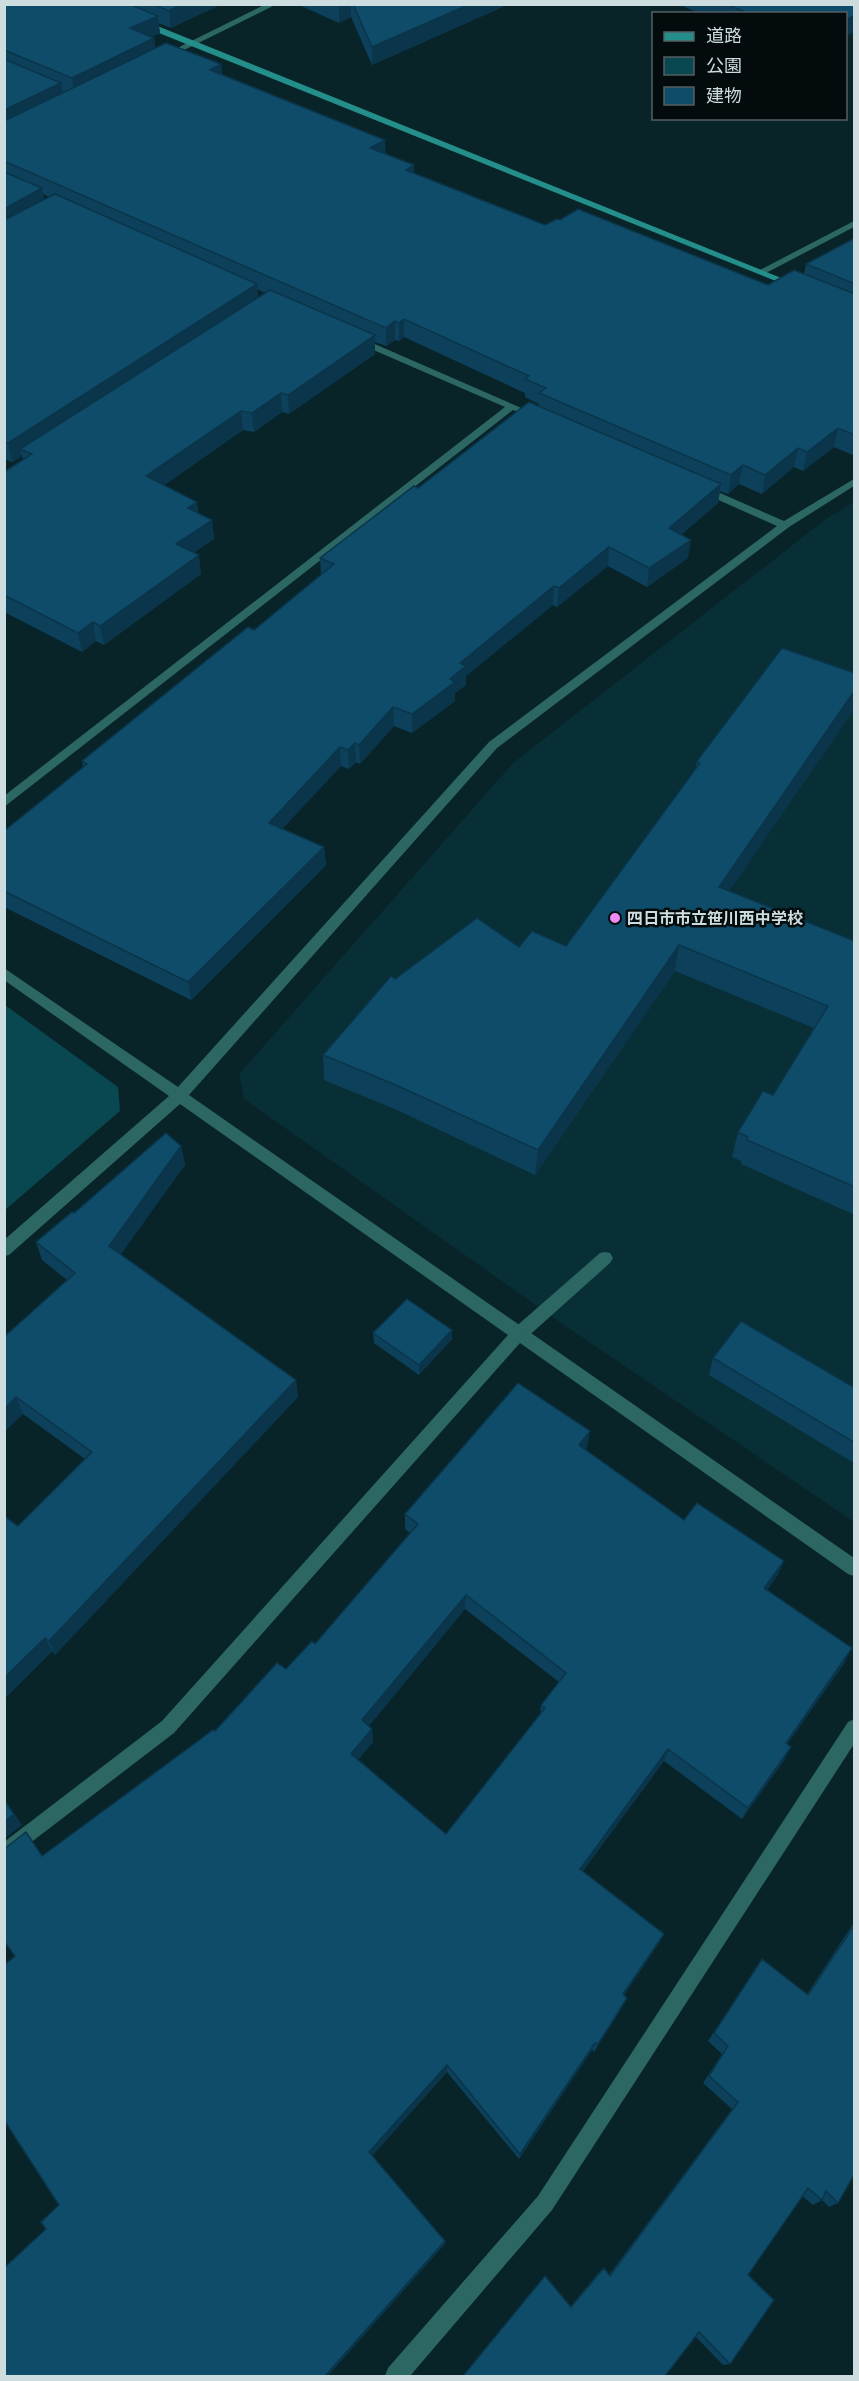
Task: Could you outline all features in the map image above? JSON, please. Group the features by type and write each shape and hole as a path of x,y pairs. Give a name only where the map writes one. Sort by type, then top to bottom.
{"street":[{"path":"150,64 273,4"},
{"path":"129,17 802,288"},
{"path":"761,272 855,224"},
{"path":"346,335 544,420"},
{"path":"4,803 512,406"},
{"path":"687,482 785,525"},
{"path":"4,1250 178,1096 493,745 785,525 855,482"},
{"path":"4,973 518,1335 855,1568"},
{"path":"4,1854 168,1727 518,1335 605,1258"},
{"path":"396,2376 544,2203 855,1728"}],"shaded area":[{"name":"四日市市立笹川西中学校","path":"854,502 854,1522 561,1323 244,1099 239,1074 513,763 826,519"}],"green space":[{"path":"5,1005 118,1087 120,1111 5,1210"}],"building":[{"path":"4,4 129,4 158,16 130,28 154,38 72,78 4,50"},
{"path":"153,4 182,4 169,11"},
{"path":"353,4 470,4 372,47"},
{"path":"726,4 855,4 855,15 847,19 847,12 745,12"},
{"path":"166,43 221,64 210,70 385,140 370,148 414,165 406,170 545,225 557,219 560,220 578,209 768,285 794,270 855,294 855,435 838,428 807,452 798,448 765,475 743,465 731,475 539,393 546,388 525,379 529,376 404,319 399,323 395,321 386,328 4,161 4,121"},
{"path":"4,59 61,83 4,110"},
{"path":"4,172 42,188 4,209"},
{"path":"55,194 257,284 8,443 4,442 4,220"},
{"path":"855,238 855,284 806,264"},
{"path":"270,290 375,335 288,395 281,393 252,413 241,411 146,476 197,502 188,508 212,520 176,544 199,555 100,626 93,622 78,633 4,595 4,472 32,454 20,449"},
{"path":"529,402 721,484 669,528 691,540 649,568 609,547 559,588 554,586 460,663 466,666 450,679 455,682 412,714 393,707 359,745 355,743 348,750 340,747 269,823 324,847 188,982 4,891 4,831 87,764 82,761 248,627 254,630 334,564 320,558 414,486 418,488"},
{"path":"782,648 855,673 855,690 719,887 855,941 855,1187 747,1140 748,1137 738,1132 763,1091 773,1095 828,1006 679,945 538,1150 396,1085 323,1055 391,976 395,979 477,918 519,947 532,931 566,946 700,763 697,761"},
{"path":"166,1133 181,1146 109,1246 296,1380 49,1641 45,1638 4,1678 4,1516 18,1526 92,1452 16,1397 4,1409 4,1337 75,1273 36,1242 72,1212 74,1213"},
{"path":"407,1299 452,1330 419,1365 373,1333"},
{"path":"741,1321 855,1388 855,1443 713,1358"},
{"path":"518,1383 590,1431 579,1445 684,1520 697,1503 784,1561 764,1588 852,1648 786,1743 791,1747 748,1808 668,1749 580,1869 664,1934 623,1994 627,1998 598,2044 595,2043 520,2154 447,2065 369,2152 445,2241 325,2376 4,2376 4,2268 46,2229 41,2222 59,2205 4,2120 4,1965 15,1956 4,1941 4,1849 26,1832 42,1856 213,1730 215,1731 277,1663 286,1669 312,1641 315,1644 418,1524 405,1514","holes":["466,1595 566,1673 541,1705 545,1708 446,1834 351,1754 372,1729 362,1720"]},
{"path":"4,1800 14,1814 4,1822"},
{"path":"855,1924 855,2173 838,2203 826,2191 822,2200 808,2188 748,2275 774,2300 730,2364 699,2332 665,2376 463,2376 545,2276 571,2307 604,2268 610,2276 738,2102 709,2076 728,2046 714,2033 762,1959 808,1995"}],"place":[{"name":"四日市市立笹川西中学校","path":"615,918"}]}
